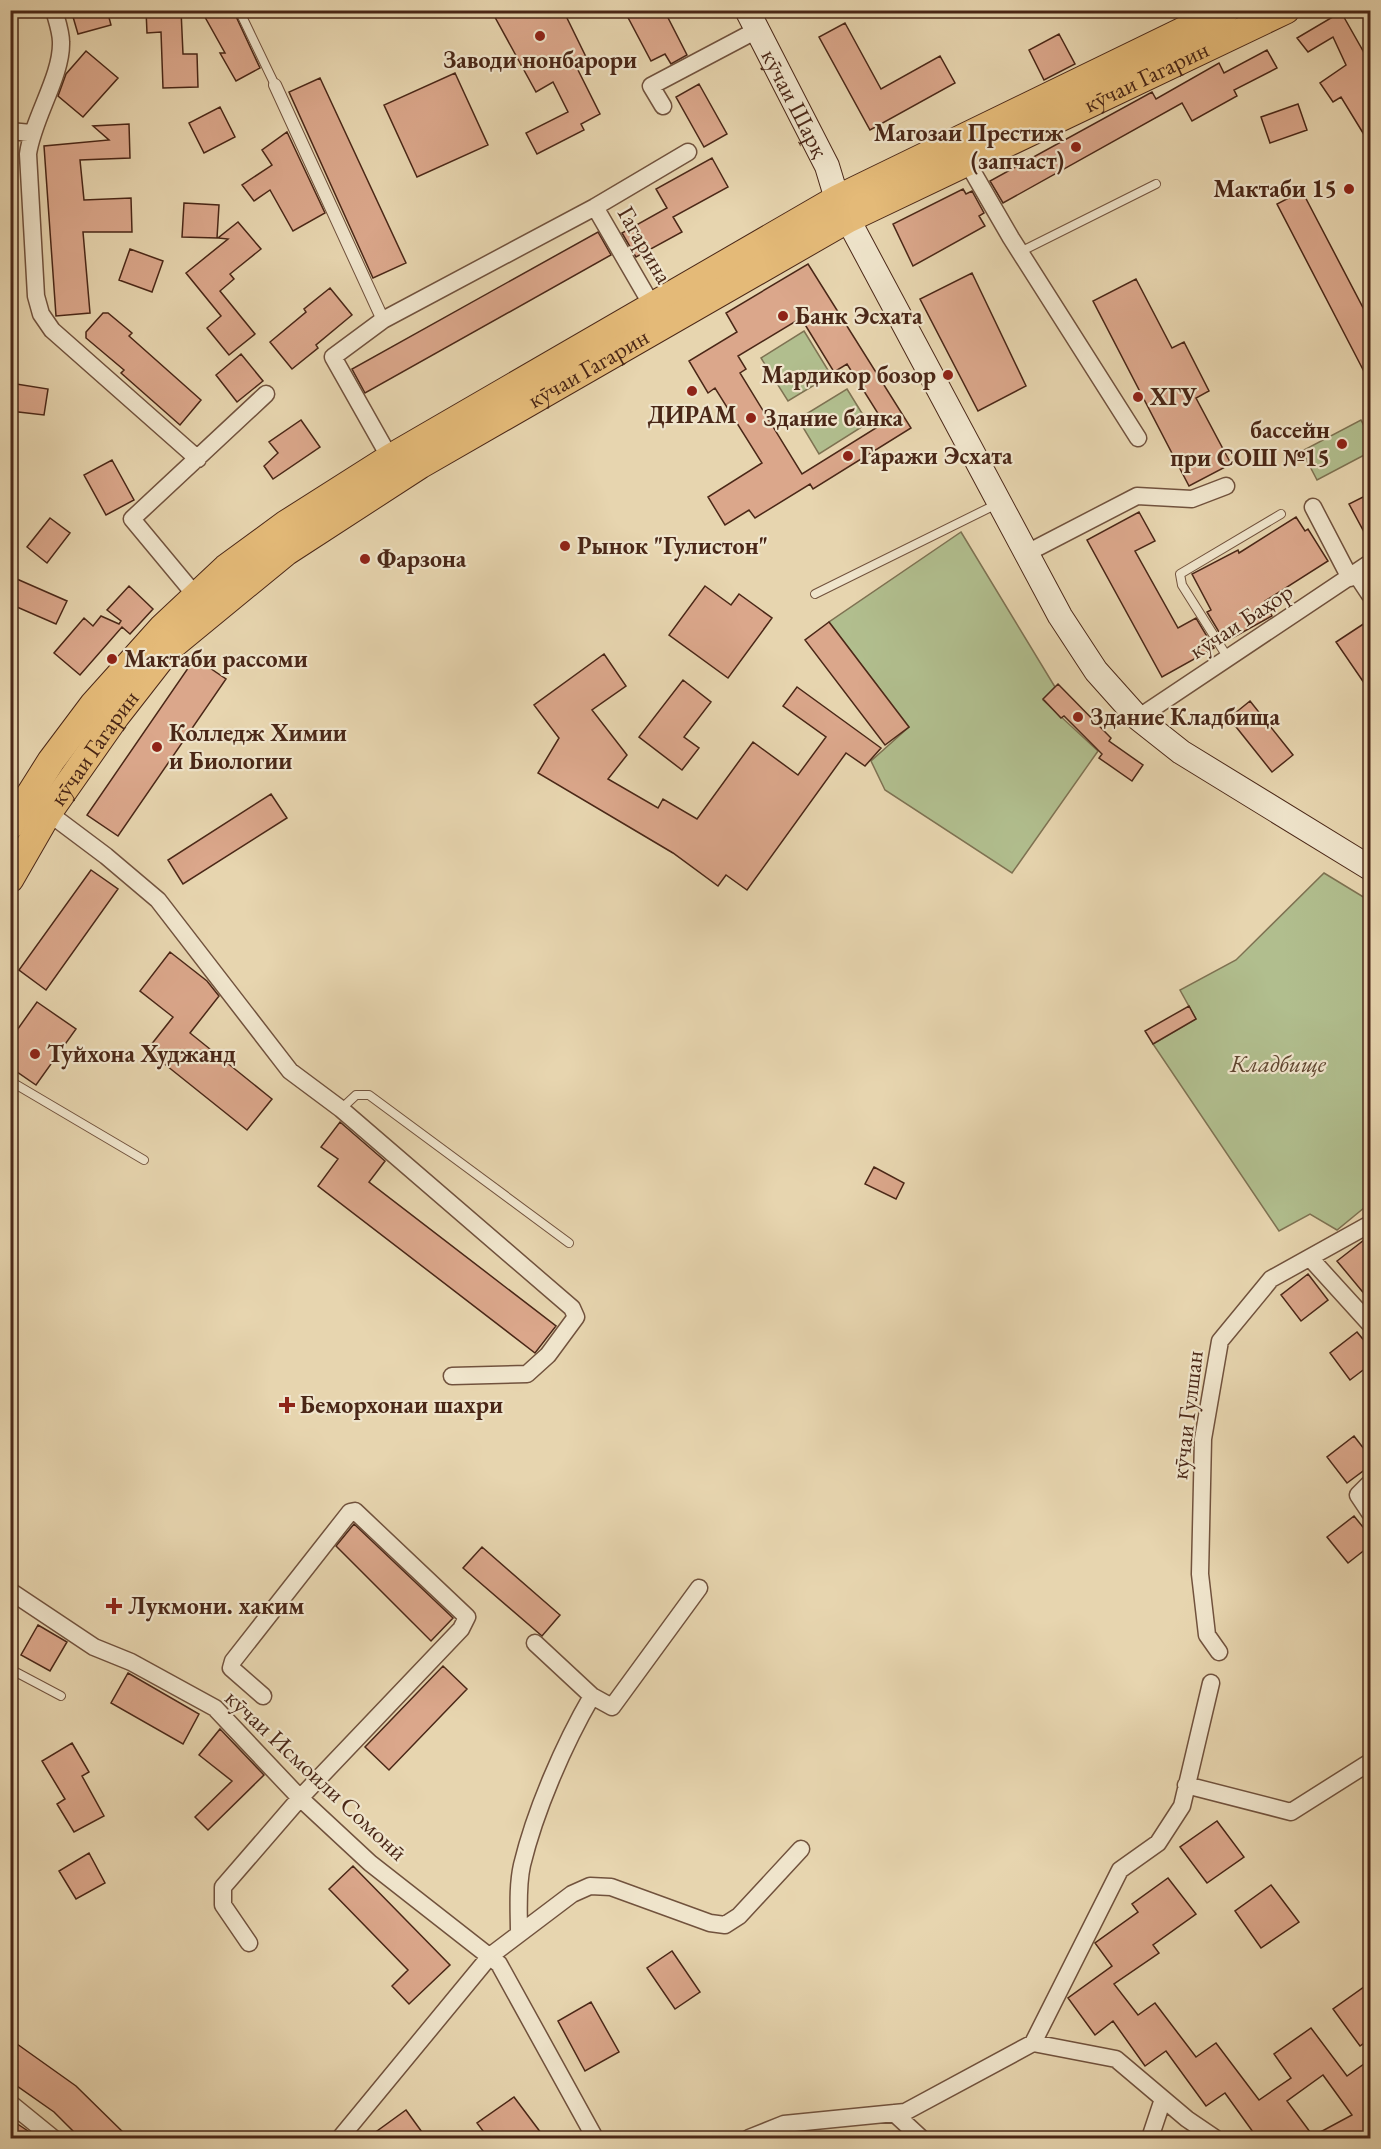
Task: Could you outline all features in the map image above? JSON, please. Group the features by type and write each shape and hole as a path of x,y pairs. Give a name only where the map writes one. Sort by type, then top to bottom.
{"highway":[{"name":"кӯчаи Гагарин","path":"10,879 23,812 93,705 163,627 196,596 226,568 286,524 390,458 653,307 1226,10"},
{"name":"кӯчаи Гагарин","path":"23,812 116,716 169,648 286,552 420,465 842,209 968,162 1286,10"}],"main road":[{"name":"кӯчаи Шарқ","path":"752,20 827,166 842,209 1060,616 1096,671 1138,718 1181,752 1371,868"}],"street":[{"path":"54,10 61,42 59,61 31,133 28,154 36,296 41,314 52,330 198,459"},
{"path":"663,106 651,86 752,20"},
{"path":"275,85 383,320"},
{"path":"10,131 31,133"},
{"path":"390,458 333,357 383,320 595,207 688,152"},
{"path":"968,162 1020,252 1138,438"},
{"name":"Гагарина","path":"595,207 653,307"},
{"path":"196,596 132,519 266,394"},
{"path":"1027,553 1137,496 1191,499 1226,486"},
{"path":"1313,507 1353,576 1371,595"},
{"name":"кӯчаи Баҳор","path":"1138,718 1371,563"},
{"path":"23,812 106,856 158,900 290,1071 341,1109 572,1308 576,1317 548,1354 527,1374 452,1376"},
{"name":"кӯчаи Гулшан","path":"1219,1652 1207,1635 1200,1574 1203,1439 1220,1341 1271,1279 1371,1224"},
{"path":"1310,1258 1371,1324"},
{"path":"1371,1483 1358,1496 1371,1514"},
{"path":"249,1943 223,1905 223,1887 300,1798 461,1629 467,1617 356,1511 350,1512 233,1661 231,1668 263,1696"},
{"path":"535,1642 592,1696 612,1707 699,1588"},
{"name":"кӯчаи Исмоили Сомонӣ","path":"10,1591 94,1647 130,1662 215,1708 300,1798 370,1863 499,1964 596,2139"},
{"path":"749,2139 784,2124 905,2112 1033,2043 1120,1870 1158,1843 1182,1806 1211,1683"},
{"path":"519,1934 518,1900 522,1866 571,1731 592,1696"},
{"path":"1186,1785 1291,1812 1371,1762"},
{"path":"340,2139 490,1956 572,1894 590,1886 611,1887 710,1923 725,1925 739,1916 801,1849"},
{"path":"1033,2043 1116,2059 1215,2139"},
{"path":"1150,2139 1163,2099"},
{"path":"10,2103 53,2139"},
{"path":"894,2113 921,2139"}],"lane":[{"path":"240,10 275,85"},
{"path":"1020,252 1156,184"},
{"path":"815,594 1000,503"},
{"path":"1228,658 1182,585 1180,574 1281,514"},
{"path":"10,1081 144,1160"},
{"path":"341,1109 356,1095 369,1095 569,1243"},
{"path":"10,1670 61,1696"}],"green space":[{"path":"804,331 831,375 788,401 761,358"},
{"path":"847,389 868,423 819,454 798,419"},
{"name":"бассейн при СОШ №15","path":"1361,420 1370,438 1370,452 1317,480 1302,451"},
{"path":"961,532 1055,687 1043,700 1098,751 1012,873 885,790 871,761 909,727 829,622"},
{"name":"Кладбище","path":"1324,873 1370,901 1370,1203 1337,1230 1310,1214 1279,1231 1153,1044 1196,1019 1180,990 1236,960"}],"building":[{"path":"71,10 107,10 111,25 78,34"},
{"path":"146,10 181,10 183,54 197,54 198,87 163,88 161,32 147,33"},
{"path":"201,10 233,10 260,68 236,81 220,53 225,53"},
{"name":"Заводи нонбарори","path":"491,10 563,10 588,61 577,68 600,114 581,124 584,130 537,154 526,133 568,112 553,82 536,92"},
{"path":"624,10 664,10 687,55 671,64 665,54 651,61"},
{"path":"1341,12 1371,65 1371,146 1341,97 1333,102 1320,83 1346,65 1333,37 1308,52 1297,38"},
{"path":"845,23 881,89 940,56 955,83 870,130 819,37"},
{"path":"1059,34 1075,64 1044,80 1029,50"},
{"path":"1267,50 1277,68 1234,90 1237,96 1192,121 1182,103 1003,203 990,181 1152,92 1156,99 1219,63 1224,73"},
{"path":"86,51 118,78 83,117 58,96 66,74"},
{"path":"455,73 488,145 417,177 384,105"},
{"path":"320,78 406,263 373,278 289,92"},
{"path":"699,84 727,134 704,147 676,97"},
{"path":"1298,104 1307,130 1270,143 1261,117"},
{"path":"220,107 235,137 204,153 189,123"},
{"path":"129,124 130,158 80,160 84,200 131,198 132,232 83,232 90,313 56,316 44,146 109,140 93,126"},
{"path":"287,132 325,213 293,231 270,190 254,201 242,185 272,165 262,150"},
{"path":"712,158 728,187 673,217 682,232 636,257 622,233 667,208 656,189"},
{"path":"963,189 966,194 972,191 984,213 979,216 985,226 913,266 893,224"},
{"path":"1302,191 1371,323 1371,385 1277,204"},
{"path":"184,203 219,205 217,238 182,237"},
{"path":"238,222 261,249 230,274 234,279 220,291 255,334 229,355 207,328 221,316 186,273 228,239 218,238"},
{"path":"598,232 611,255 365,393 352,369"},
{"path":"130,249 163,261 152,292 119,280"},
{"path":"808,264 911,428 813,489 810,484 755,518 749,510 725,525 708,497 762,463 715,388 708,393 689,361 737,332 726,313","holes":["801,318 834,372 847,364 884,423 802,474 740,373 746,369 738,356"]},
{"path":"972,273 1026,386 978,411 920,299"},
{"path":"1136,279 1172,348 1184,342 1209,391 1196,398 1231,464 1189,486 1093,301"},
{"path":"330,288 352,315 292,369 270,342"},
{"path":"103,313 108,313 132,333 129,336 201,400 180,425 121,373 124,370 86,338 86,332"},
{"path":"241,354 263,381 237,402 216,375"},
{"path":"10,383 48,389 44,415 10,411"},
{"path":"301,420 320,447 273,479 264,466 278,453 269,442"},
{"path":"112,460 134,500 106,515 84,475"},
{"path":"1371,493 1371,545 1349,504"},
{"path":"1139,512 1155,541 1135,551 1178,628 1196,618 1214,648 1162,677 1087,540"},
{"path":"1296,517 1305,531 1308,529 1328,561 1265,601 1272,616 1225,642 1207,612 1211,610 1192,574 1238,550 1239,553"},
{"path":"50,518 70,533 47,563 27,547"},
{"path":"10,576 67,601 56,624 10,604"},
{"path":"129,586 153,609 130,634 122,627 80,675 54,653 84,618 93,626 101,616 119,624 121,621 107,610"},
{"path":"705,586 731,605 739,594 772,618 728,678 669,635"},
{"path":"1371,619 1371,693 1336,642"},
{"path":"829,622 909,727 885,745 805,640"},
{"path":"604,654 626,686 592,710 627,755 608,779 658,808 663,799 697,819 753,742 798,775 826,737 783,706 797,687 881,748 865,766 846,753 747,890 726,875 718,886 673,853 538,773 559,738 534,705"},
{"name":"Колледж Химии и Биологии","path":"195,658 226,679 118,836 87,815"},
{"path":"683,680 711,702 684,737 699,748 682,770 639,737"},
{"name":"Здание Кладбища","path":"1058,684 1111,738 1109,741 1143,765 1132,781 1099,758 1102,754 1064,716 1061,718 1043,699"},
{"path":"1250,701 1293,755 1272,772 1229,718"},
{"path":"271,794 287,818 183,884 168,860"},
{"path":"91,870 118,889 46,990 19,970"},
{"path":"170,952 207,981 219,996 190,1033 272,1099 247,1130 147,1050 173,1017 140,991"},
{"name":"Туйхона Худжанд","path":"37,1002 76,1029 36,1085 10,1067 10,1040"},
{"path":"1189,1006 1196,1019 1153,1044 1145,1031"},
{"path":"340,1122 385,1161 369,1182 556,1326 535,1353 318,1186 338,1159 321,1147"},
{"path":"874,1167 904,1183 896,1199 865,1184"},
{"path":"1364,1240 1371,1248 1371,1302 1337,1261"},
{"path":"1308,1274 1328,1300 1301,1321 1281,1295"},
{"path":"1357,1332 1371,1349 1371,1364 1350,1380 1330,1353"},
{"path":"1354,1436 1371,1458 1371,1465 1347,1483 1327,1457"},
{"path":"1354,1516 1371,1537 1371,1545 1348,1563 1327,1537"},
{"path":"354,1524 453,1618 431,1641 336,1546"},
{"path":"482,1547 560,1615 542,1636 463,1568"},
{"path":"38,1625 67,1642 50,1671 21,1655"},
{"path":"443,1666 467,1689 389,1770 365,1747"},
{"path":"128,1673 199,1714 183,1744 111,1703"},
{"path":"220,1729 264,1775 208,1830 195,1817 232,1781 199,1755"},
{"path":"72,1743 89,1772 82,1776 104,1816 74,1832 57,1804 65,1799 42,1761"},
{"path":"1217,1821 1244,1857 1207,1883 1180,1847"},
{"path":"89,1853 105,1883 76,1899 59,1871"},
{"path":"353,1866 450,1965 409,2004 392,1986 408,1970 329,1889"},
{"path":"1168,1878 1196,1914 1153,1945 1159,1953 1114,1984 1138,2015 1155,2003 1196,2057 1216,2043 1259,2100 1291,2078 1274,2054 1311,2028 1347,2076 1371,2059 1371,2139 1258,2139 1225,2093 1206,2106 1166,2051 1145,2066 1113,2021 1095,2035 1068,1998 1112,1966 1095,1943 1138,1912 1132,1904","holes":["1323,2075 1352,2115 1313,2136 1287,2101"]},
{"path":"1271,1885 1299,1922 1261,1948 1235,1911"},
{"path":"672,1951 700,1992 675,2009 647,1968"},
{"path":"1371,1982 1371,2038 1360,2046 1333,2009"},
{"path":"591,2002 619,2052 585,2071 558,2021"},
{"path":"10,2039 76,2086 130,2139 81,2139 54,2112 10,2081"},
{"path":"514,2097 541,2133 534,2139 489,2139 477,2123"},
{"path":"406,2110 427,2139 366,2139"},
{"path":"10,2119 28,2131 37,2139 10,2139"}],"place":[{"name":"Заводи нонбарори","path":"540,36"},
{"name":"Магозаи Престиж (запчаст)","path":"1076,147"},
{"name":"Мактаби 15","path":"1349,189"},
{"name":"Банк Эсхата","path":"783,316"},
{"name":"Мардикор бозор","path":"948,375"},
{"name":"ДИРАМ","path":"692,391"},
{"name":"ХГУ","path":"1138,397"},
{"name":"Здание банка","path":"751,418"},
{"name":"бассейн при СОШ №15","path":"1342,444"},
{"name":"Гаражи Эсхата","path":"848,456"},
{"name":"Рынок \"Гулистон\"","path":"565,546"},
{"name":"Фарзона","path":"365,559"},
{"name":"Мактаби рассоми","path":"112,659"},
{"name":"Здание Кладбища","path":"1078,717"},
{"name":"Колледж Химии и Биологии","path":"157,747"},
{"name":"Туйхона Худжанд","path":"35,1054"},
{"name":"Беморхонаи шахри","path":"287,1405"},
{"name":"Лукмони. хаким","path":"114,1606"}]}
